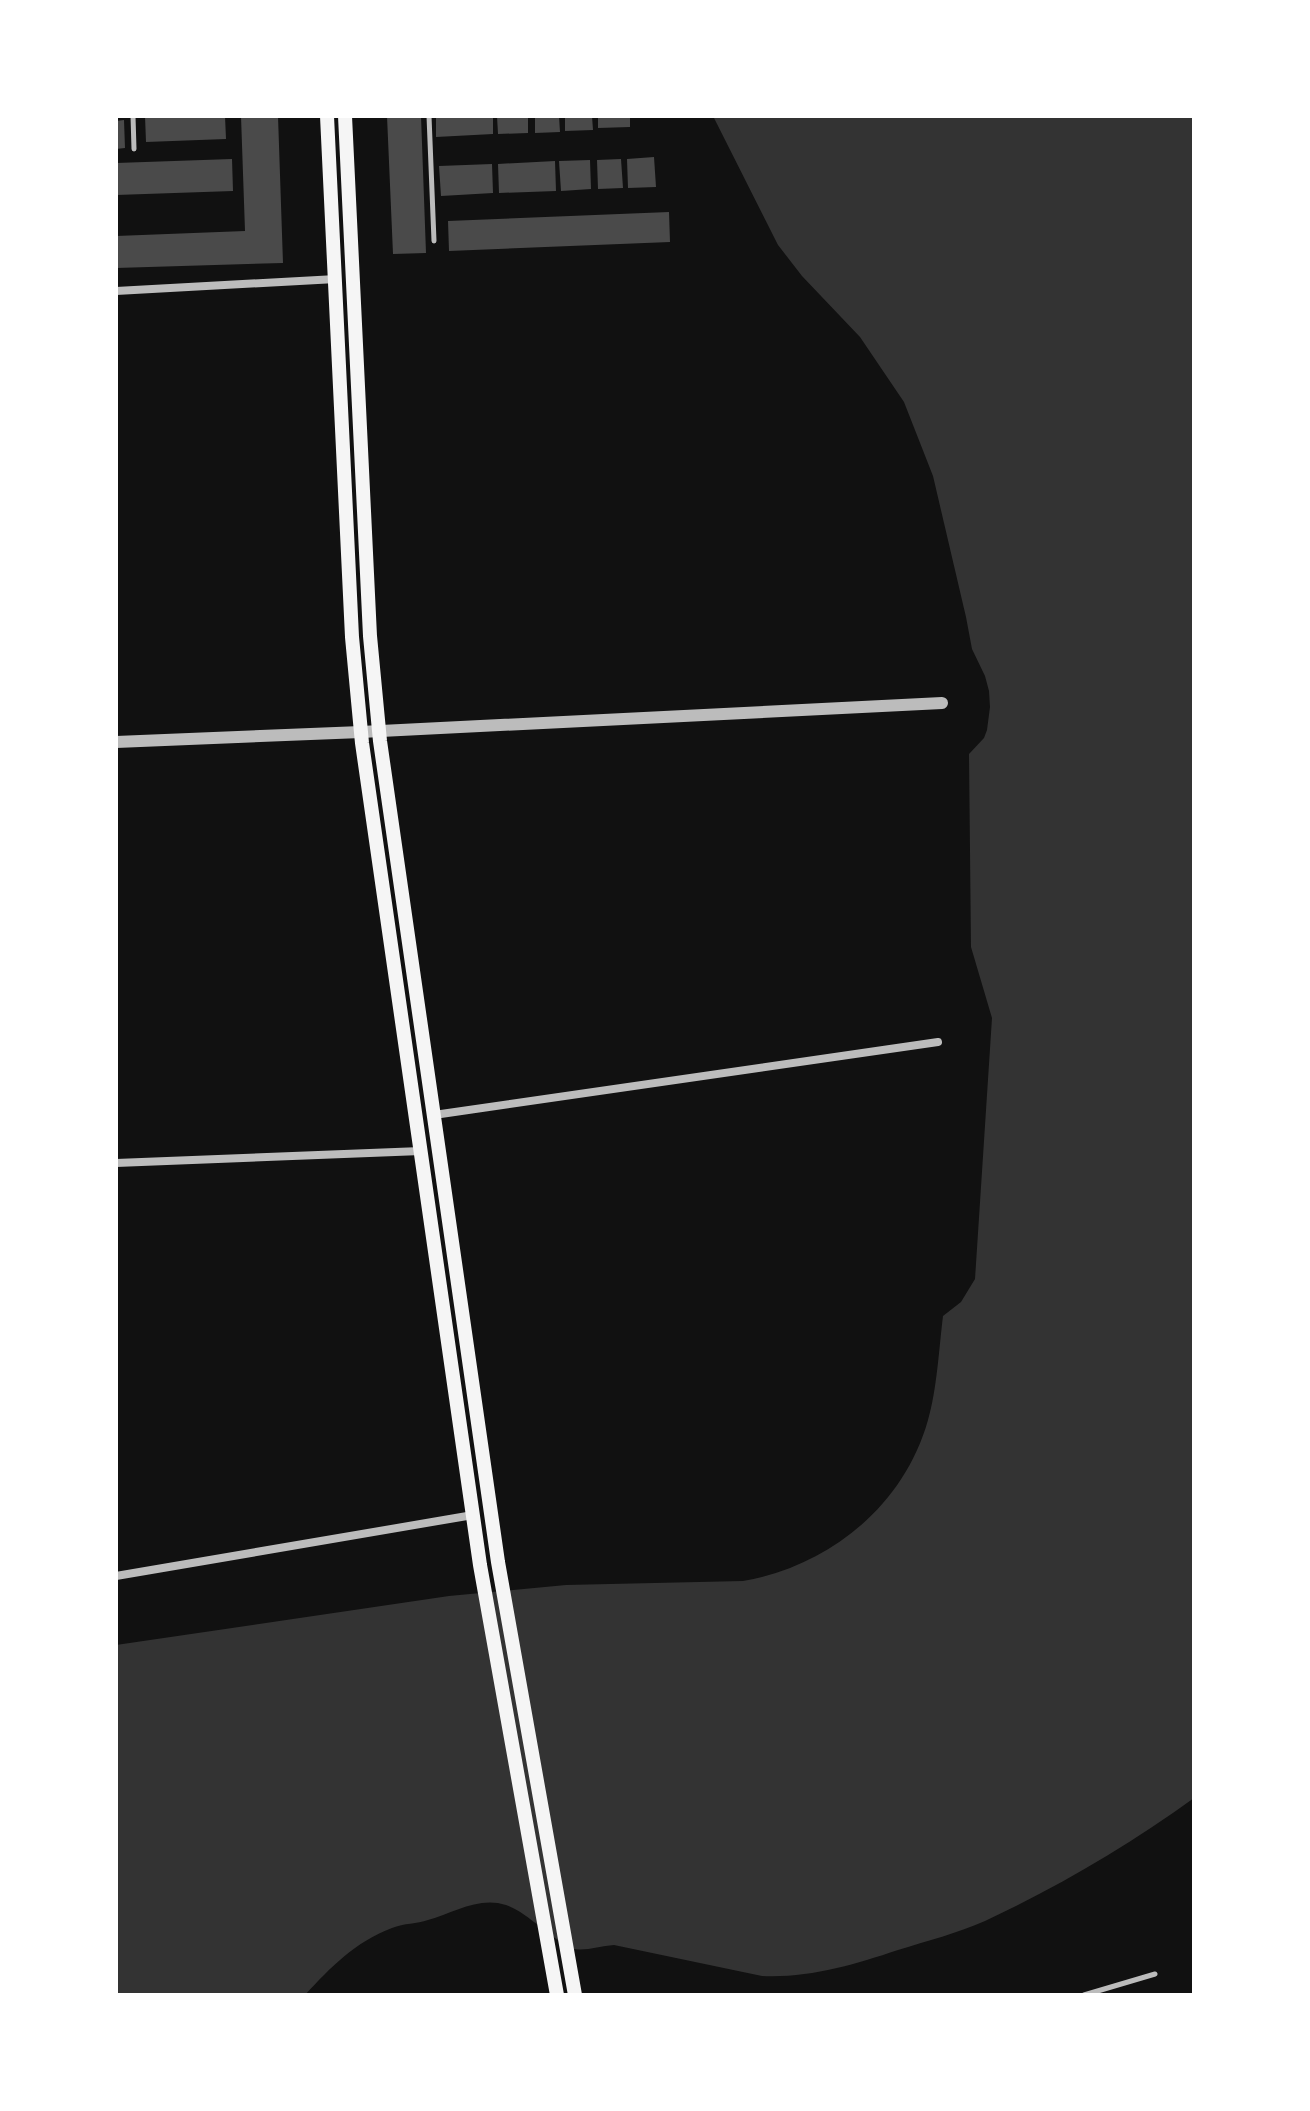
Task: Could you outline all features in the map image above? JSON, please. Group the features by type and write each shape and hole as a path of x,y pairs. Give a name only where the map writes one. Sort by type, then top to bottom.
{"main road":[{"path":"327,116 352,637 361,732 480,1565 557,1995"},
{"path":"345,116 370,636 378,730 498,1562 575,1995"}],"street":[{"path":"116,291 336,279"},
{"path":"116,742 942,703"},
{"path":"434,1115 938,1042"},
{"path":"116,1163 421,1151"},
{"path":"116,1576 473,1515"}],"lane":[{"path":"133,116 134,149"},
{"path":"429,116 434,241"},
{"path":"1084,1995 1155,1974"}],"shaded area":[{"path":"713,116 1194,116 1194,1798 1092,1864 985,1921 865,1961 814,1973 762,1976 614,1945 573,1949 514,1908 486,1903 397,1926 366,1940 344,1956 305,1995 116,1995 116,1645 449,1596 566,1585 743,1581 805,1562 859,1527 882,1505 901,1479 917,1451 928,1420 936,1382 943,1316 961,1302 975,1279 992,1018 971,947 969,754 987,730 989,691 972,649 933,476 904,402 860,337 802,276 778,245"}],"building":[{"path":"145,116 225,116 226,139 146,142"},
{"path":"241,116 278,116 283,263 116,268 116,236 245,231"},
{"path":"387,116 421,116 426,253 393,254"},
{"path":"436,116 493,116 493,134 436,137"},
{"path":"497,116 528,116 528,133 498,134"},
{"path":"535,116 559,116 560,132 535,133"},
{"path":"565,116 592,116 593,130 565,131"},
{"path":"598,116 630,116 630,127 598,128"},
{"path":"124,120 125,148 116,149 116,121"},
{"path":"654,157 656,187 628,188 627,159"},
{"path":"232,159 233,191 116,195 116,163"},
{"path":"621,159 623,188 598,189 597,160"},
{"path":"590,160 591,189 561,191 559,161"},
{"path":"555,161 556,191 499,193 498,164"},
{"path":"492,164 493,193 441,196 439,166"},
{"path":"669,212 670,242 449,251 448,221"}]}
